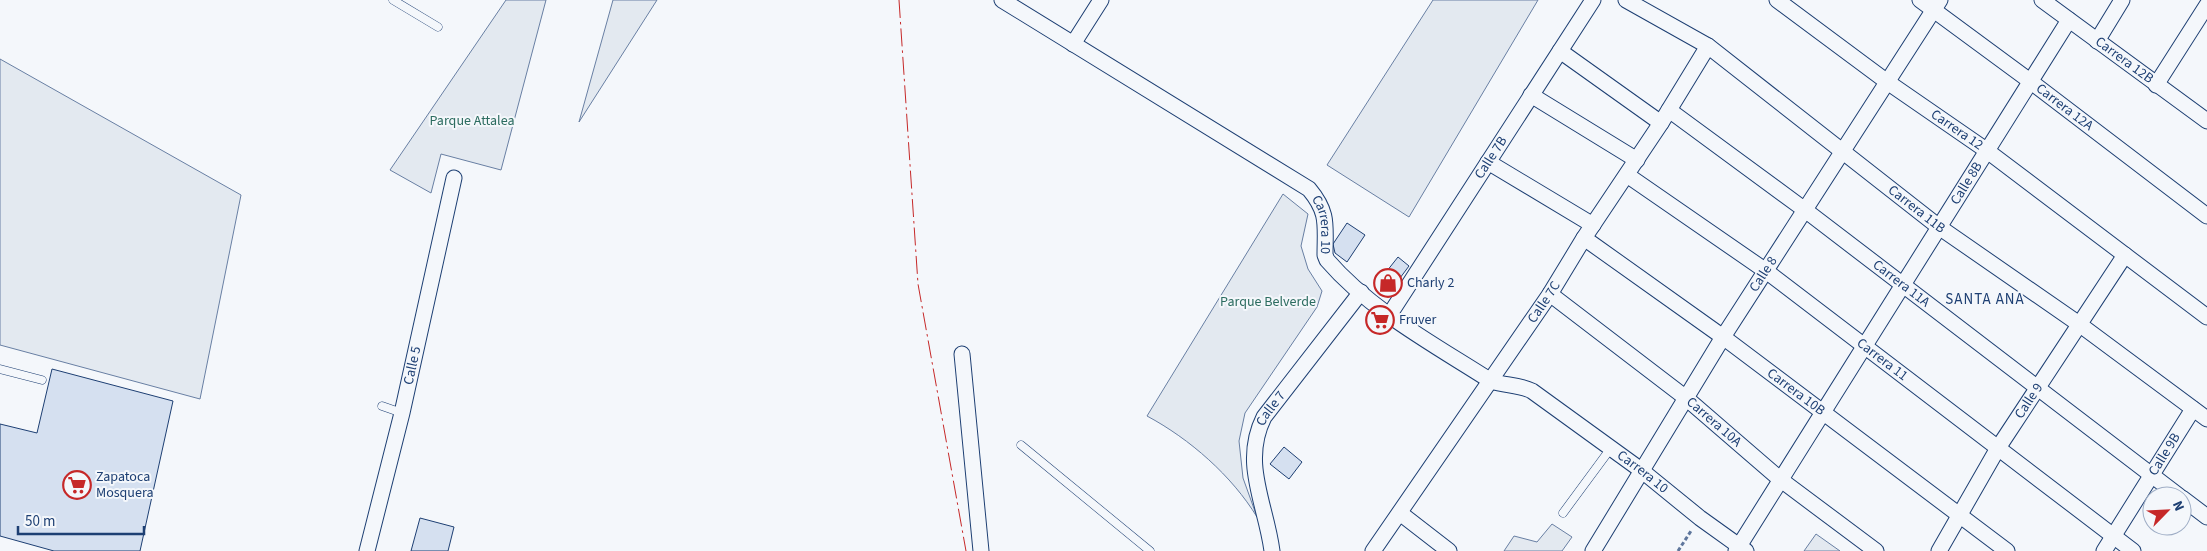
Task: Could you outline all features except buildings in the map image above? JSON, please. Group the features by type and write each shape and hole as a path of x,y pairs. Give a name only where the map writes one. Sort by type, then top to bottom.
{"street":[{"name":"Carrera 10","path":"1002,0 1309,189 1320,203 1325,217 1325,255 1327,260 1360,292 1491,381 1506,386 1518,384 1532,391 1641,470 1741,549"},
{"path":"1073,44 1100,0"},
{"name":"Calle 7B","path":"1390,314 1592,0"},
{"name":"Carrera 11B","path":"1626,0 1708,46 1939,227 2079,324 2207,419"},
{"name":"Carrera 12","path":"1777,0 1886,81 1986,150 2207,317"},
{"name":"Carrera 12A","path":"1920,0 1937,5 2030,81 2204,209"},
{"name":"Carrera 12B","path":"2042,0 2156,85 2207,120"},
{"path":"2097,41 2122,0"},
{"name":"Calle 8","path":"1593,551 1723,337 1886,81 1937,5"},
{"path":"2156,85 2207,5"},
{"name":"Calle 8B","path":"1741,549 1781,480 1864,346 2069,20"},
{"name":"Calle 7C","path":"1373,551 1550,294 1588,232 1665,117 1708,46"},
{"name":"Carrera 11A","path":"1560,51 1665,117 1805,210 2166,486"},
{"path":"1531,95 1637,160"},
{"name":"Carrera 10B","path":"1488,162 1588,232 1723,337 2007,551"},
{"name":"Carrera 11","path":"1627,175 1766,271 2133,551"},
{"name":"Calle 5","path":"367,551 402,413 454,178"},
{"name":"Calle 9","path":"1939,551 1998,448 2125,255"},
{"name":"Calle 7","path":"1272,551 1254,474 1254,443 1259,427 1264,417 1360,292"},
{"name":"Carrera 10A","path":"1550,294 1686,398 1781,480 1876,551"},
{"path":"962,354 981,551"},
{"name":"Calle 9B","path":"2104,551 2193,409"},
{"name":"Carrera 11A","path":"2192,505 2207,517"},
{"path":"1400,513 1449,551"}],"lane":[{"path":"393,0 438,27"},
{"path":"0,368 42,380"},
{"path":"382,406 402,413"},
{"path":"1021,445 1150,551"},
{"path":"1563,513 1611,448"}],"path":[{"path":"1678,551 1700,518"}],"green space":[{"name":"Parque Attalea","path":"506,0 546,0 501,170 441,154 431,193 390,170"},
{"path":"613,0 657,0 579,122"},
{"path":"1433,0 1538,0 1409,217 1327,165"},
{"path":"0,59 241,195 200,399 0,345"},
{"name":"Parque Belverde","path":"1283,194 1308,214 1301,246 1308,269 1322,291 1317,307 1245,413 1239,441 1243,478 1257,517 1235,487 1209,460 1179,436 1147,416"},
{"path":"1552,524 1572,537 1562,551 1504,551 1514,536 1537,542"},
{"path":"1816,534 1840,551 1804,551"}],"power":[{"path":"899,0 918,284 966,551"}],"place":[{"name":"Charly 2","path":"1388,283"},
{"name":"Fruver","path":"1380,320"},
{"name":"Zapatoca Mosquera","path":"77,485"}],"district":[{"name":"SANTA ANA","path":"1985,299"}]}
